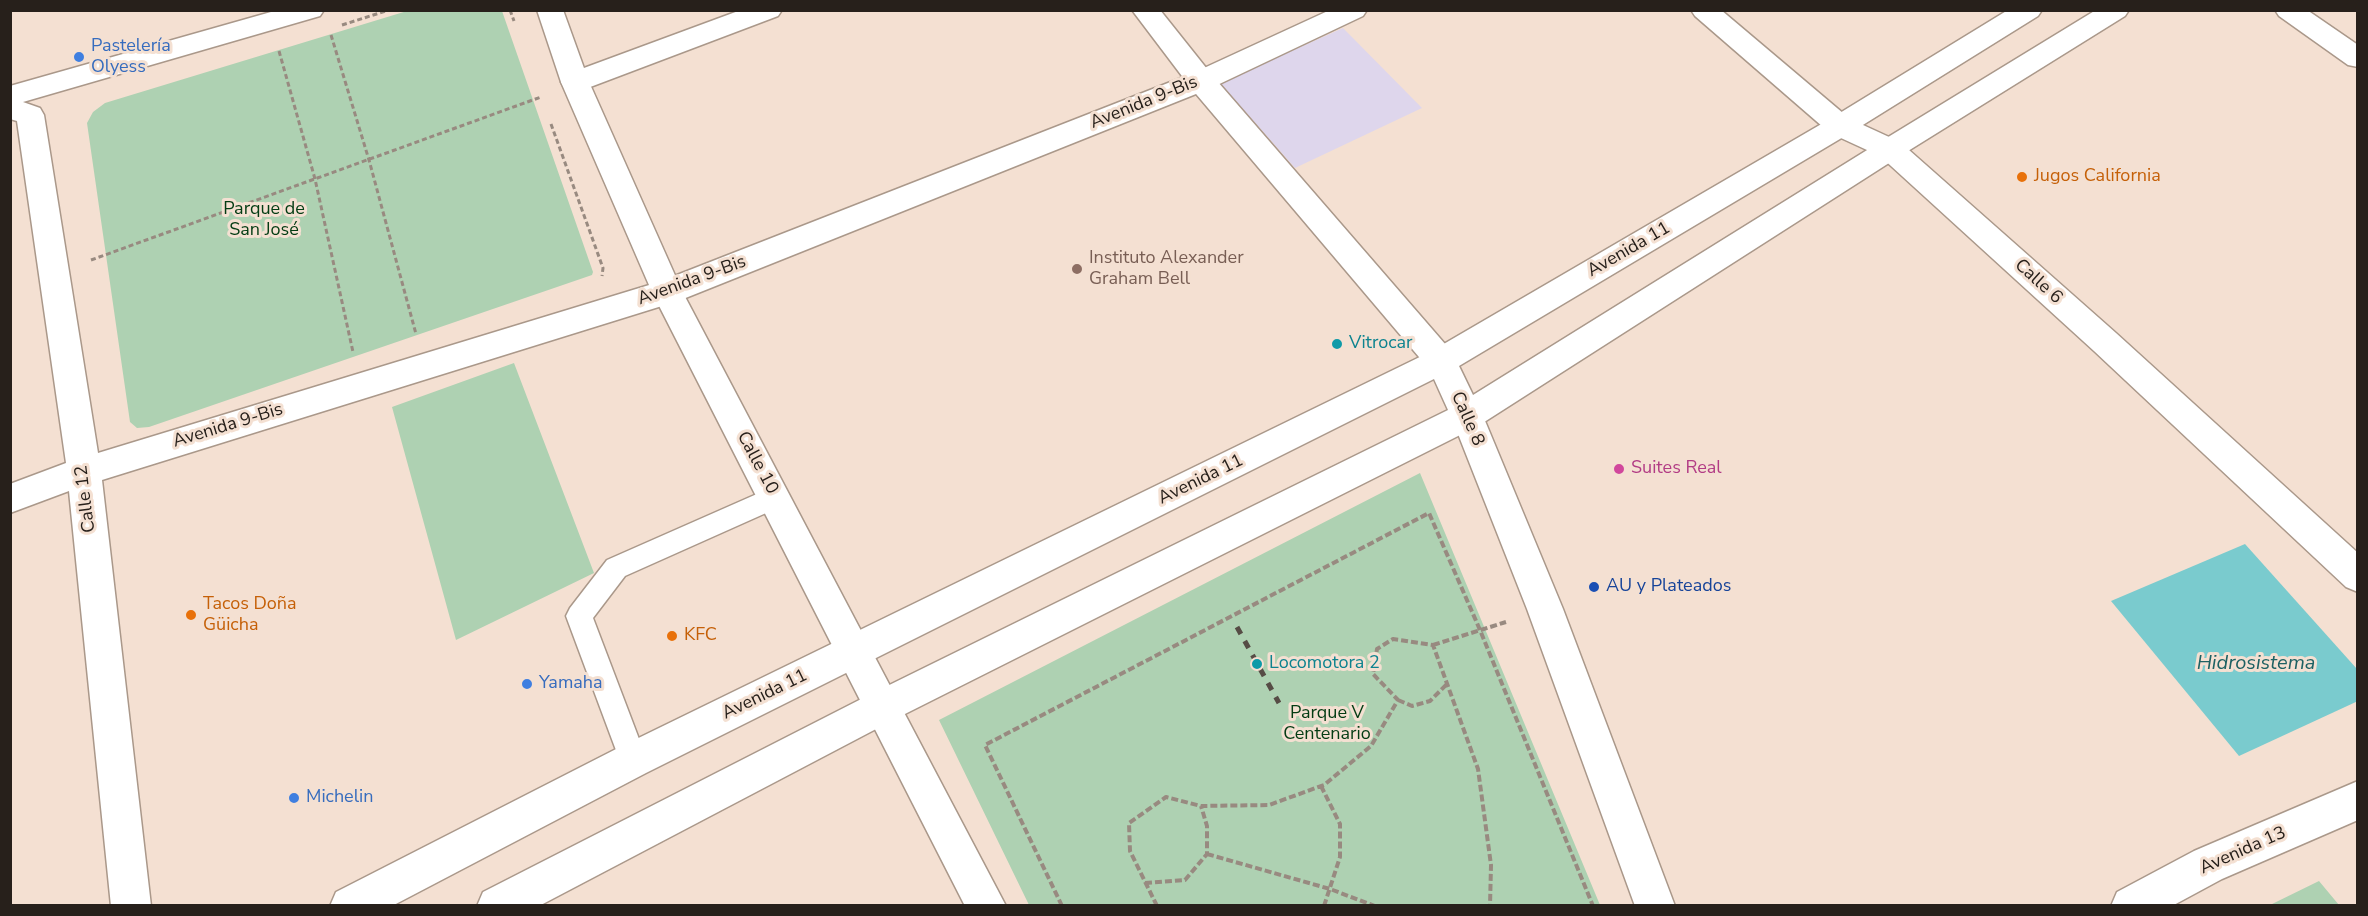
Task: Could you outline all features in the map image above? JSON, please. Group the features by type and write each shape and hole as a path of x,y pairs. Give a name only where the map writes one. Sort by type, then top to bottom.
{"main road":[{"name":"Calle 10","path":"550,10 575,82 667,292 986,906"},
{"path":"575,82 769,10"},
{"name":"Calle 8","path":"1145,10 1201,81 1441,361 1467,416 1545,609 1655,906"},
{"name":"Avenida 9-Bis","path":"10,499 84,471 667,292 1201,81 1354,10"},
{"name":"Calle 6","path":"1704,10 1840,126 1890,149 2105,342 2358,576"},
{"name":"Avenida 11","path":"350,906 633,760 1441,361 1840,126 2029,10"},
{"path":"498,906 884,706 1467,416 1890,149 2116,10"},
{"path":"2288,10 2358,58"},
{"path":"10,96 320,20"},
{"name":"Calle 12","path":"10,108 30,115 84,471 131,906"},
{"name":"Avenida 13","path":"2131,906 2208,865 2358,800"}],"lane":[{"path":"633,760 579,616 616,568 775,497"}],"path":[{"path":"510,10 518,32"},
{"path":"320,20 369,160 419,345"},
{"path":"277,44 315,179 354,354"},
{"path":"537,86 545,108"},
{"path":"89,249 90,261 541,97"},
{"path":"549,118 603,268 601,279 596,283"},
{"path":"1062,906 985,745 1429,513 1480,630 1593,906"},
{"path":"1447,684 1430,701 1412,706 1398,700 1373,674 1377,649 1393,639 1433,645 1545,609"},
{"path":"1433,645 1478,769 1491,865 1490,906"},
{"path":"1157,906 1130,852 1129,823 1166,797 1201,806 1269,805 1321,786 1371,746 1398,700"},
{"path":"1321,786 1340,824 1340,858 1324,906"},
{"path":"1145,883 1185,880 1207,854 1207,826 1201,806"},
{"path":"1207,854 1330,889 1375,906"}],"shaded area":[{"path":"1343,28 1422,108 1295,168 1220,83"}],"green space":[{"name":"Parque de San José","path":"407,11 502,11 593,272 592,275 149,427 137,428 130,422 87,123 93,112 105,103"},
{"path":"514,363 594,573 456,640 392,407"},
{"name":"Parque V Centenario","path":"1420,473 1600,905 1029,905 939,720"},
{"path":"2319,881 2339,905 2270,905"}],"water":[{"name":"Hidrosistema","path":"2245,544 2357,669 2358,701 2239,756 2111,601"}],"railway":[{"path":"1237,627 1279,703"}],"place":[{"name":"Pastelería Olyess","path":"79,57"},
{"name":"Jugos California","path":"2022,177"},
{"name":"Instituto Alexander Graham Bell","path":"1077,269"},
{"name":"Vitrocar","path":"1337,344"},
{"name":"Suites Real","path":"1619,469"},
{"name":"AU y Plateados","path":"1594,587"},
{"name":"Tacos Doña Güicha","path":"191,615"},
{"name":"KFC","path":"672,636"},
{"name":"Locomotora 2","path":"1257,664"},
{"name":"Yamaha","path":"527,684"},
{"name":"Michelin","path":"294,798"}]}
